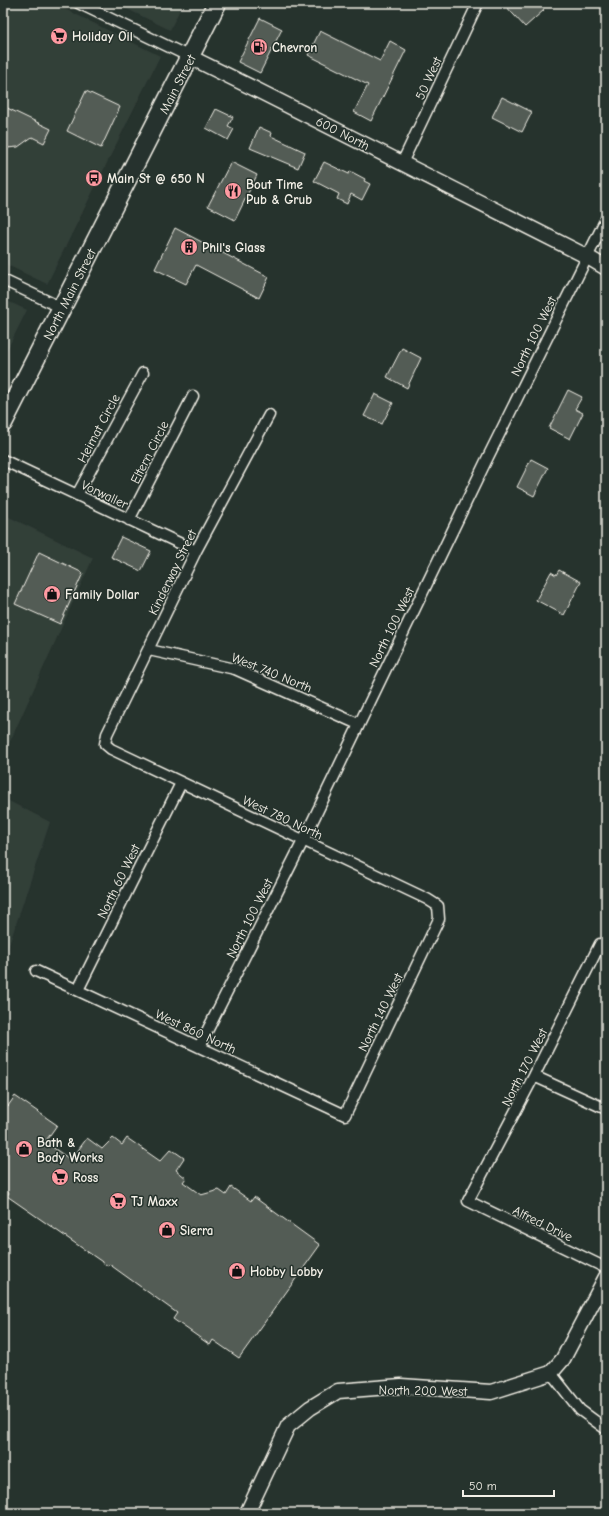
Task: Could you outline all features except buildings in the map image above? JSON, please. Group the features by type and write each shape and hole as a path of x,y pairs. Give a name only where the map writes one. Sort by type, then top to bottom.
{"highway":[{"name":"Main Street","path":"135,165 218,3"},
{"name":"North Main Street","path":"3,423 135,165"}],"street":[{"name":"600 North","path":"78,3 402,163 586,256 606,268"},
{"name":"50 West","path":"402,163 478,3"},
{"name":"North 100 West","path":"199,1047 303,841 358,724 586,256 606,218"},
{"path":"3,280 62,308"},
{"name":"Heimat Circle","path":"77,495 143,373"},
{"name":"Eltern Circle","path":"129,520 193,396"},
{"name":"Kinderway Street","path":"105,744 107,734 130,685 149,650 196,551 269,415"},
{"name":"Vorwaller","path":"3,460 196,551"},
{"name":"West 740 North","path":"149,650 235,669 358,724"},
{"name":"West 780 North","path":"105,744 111,749 181,783 427,899 438,906 439,919"},
{"name":"North 60 West","path":"78,990 181,783"},
{"name":"North 140 West","path":"344,1115 439,919"},
{"name":"North 170 West","path":"468,1201 603,946"},
{"name":"West 860 North","path":"36,971 344,1115"},
{"path":"534,1076 606,1109"},
{"name":"Alfred Drive","path":"468,1201 606,1268"},
{"name":"North 200 West","path":"247,1513 288,1426 310,1408 338,1391 401,1386 492,1392 551,1373 564,1359 606,1277"},
{"path":"551,1373 580,1410 606,1429"}],"shaded area":[{"path":"3,3 53,3 160,56 47,284 3,263"},
{"path":"115,3 183,3 170,30"},
{"path":"3,299 27,310 3,358"},
{"path":"3,514 93,558 3,757"},
{"path":"3,798 50,822 3,963"}],"place":[{"name":"Holiday Oil","path":"59,36"},
{"name":"Chevron","path":"259,47"},
{"name":"Main St @ 650 N","path":"94,178"},
{"name":"Bout Time Pub & Grub","path":"233,191"},
{"name":"Phil's Glass","path":"189,247"},
{"name":"Family Dollar","path":"52,594"},
{"name":"Bath & Body Works","path":"24,1149"},
{"name":"Ross","path":"60,1177"},
{"name":"TJ Maxx","path":"118,1201"},
{"name":"Sierra","path":"167,1230"},
{"name":"Hobby Lobby","path":"237,1271"}]}
